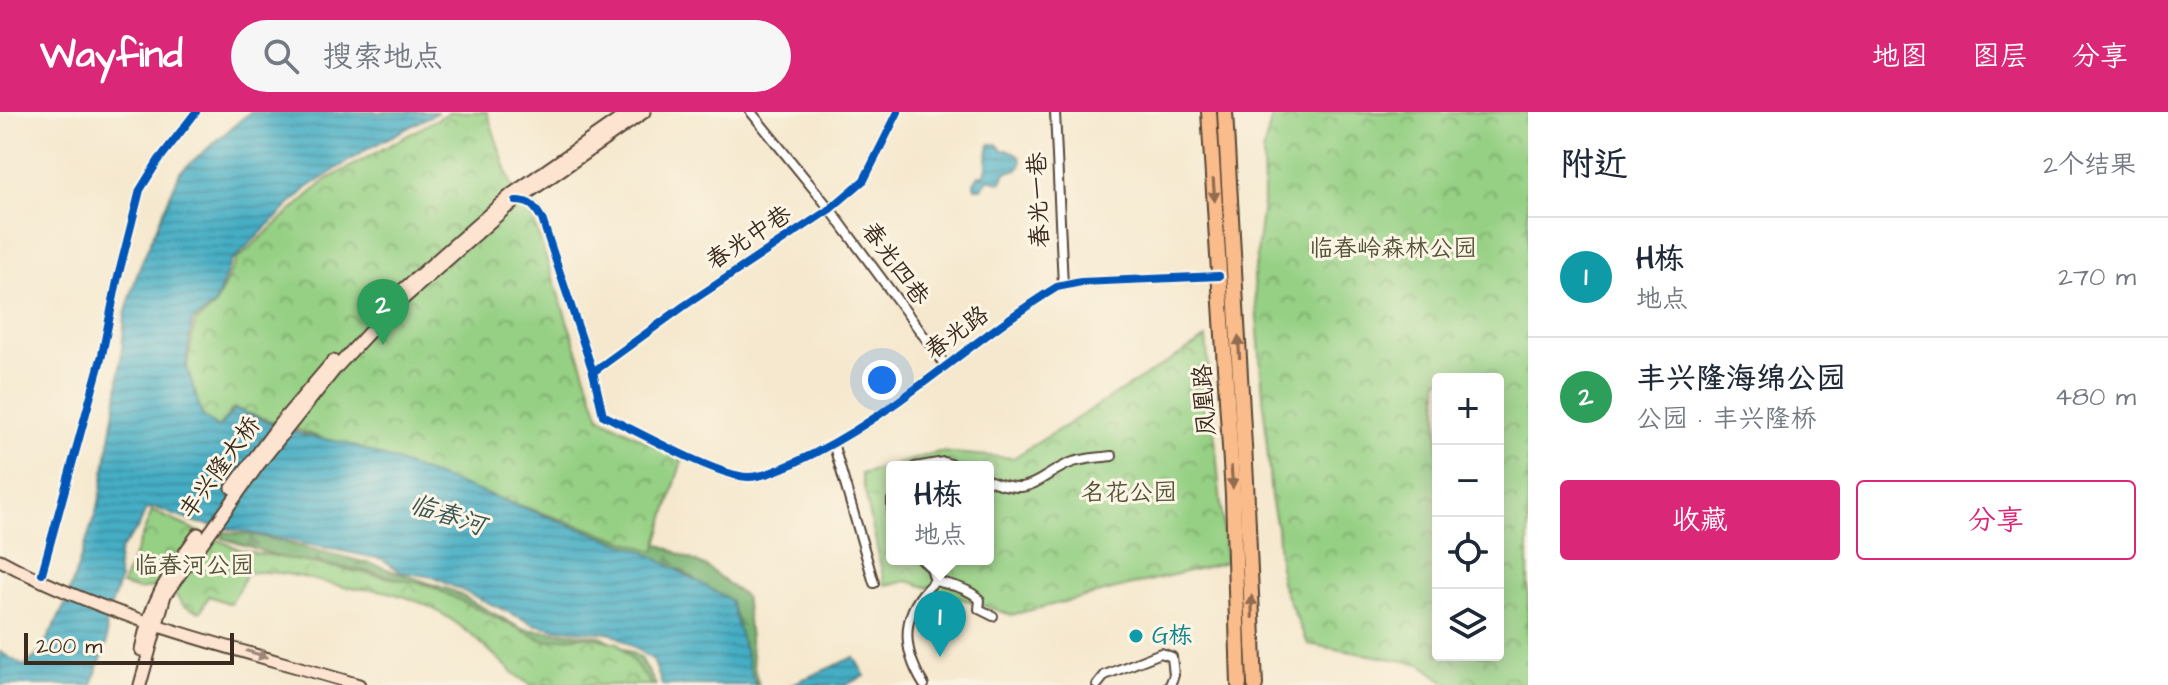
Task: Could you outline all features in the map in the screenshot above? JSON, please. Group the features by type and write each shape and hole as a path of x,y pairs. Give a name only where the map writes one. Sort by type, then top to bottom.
{"highway":[{"name":"凤凰路","path":"1209,112 1246,662 1255,685"},
{"name":"凤凰路","path":"1225,112 1246,466 1246,662 1239,685"}],"main road":[{"path":"508,204 630,112"},
{"path":"508,204 644,112"},
{"name":"丰兴隆大桥","path":"150,619 161,593 294,412 400,297 508,204"},
{"path":"0,551 47,578"},
{"path":"0,560 116,608 359,685"},
{"path":"133,685 150,619"},
{"path":"140,685 150,619"}],"street":[{"path":"47,578 140,190 196,112"},
{"name":"春光四巷","path":"751,112 830,209 946,366"},
{"name":"春光中巷","path":"593,372 684,306 830,209 864,180 898,112"},
{"name":"春光一巷","path":"1055,112 1063,286"},
{"path":"508,204 527,201 534,205 542,219 593,372"},
{"name":"春光路","path":"593,372 603,415 713,466 749,477 782,468 833,443 874,418 1041,297 1063,286 1081,282 1219,276"},
{"path":"833,443 874,583"},
{"path":"994,482 1004,486 1037,484 1068,464 1112,456"},
{"path":"928,565 935,581"},
{"path":"935,581 974,593 980,600 979,609 993,616"},
{"path":"924,685 911,665 906,635 919,594 935,581"},
{"path":"1097,685 1105,675 1161,653 1172,657 1174,675 1170,685"}],"green space":[{"path":"450,112 487,112 512,187 531,214 600,417 682,460 655,551 233,408 218,428 202,416 187,367 195,322 214,308 236,260 326,180"},
{"name":"临春岭森林公园","path":"1273,112 1528,112 1528,685 1449,685 1421,664 1308,644 1281,583 1277,527 1271,498 1254,278 1264,195 1263,152"},
{"name":"名花公园","path":"1206,338 1226,562 1011,615 908,581 885,585 861,474 886,467 886,565 994,565 994,461 907,461 939,452 1013,458"},
{"path":"316,419 536,495 661,545 707,567 745,597 751,652 759,685 753,685 729,604 681,570 272,471"},
{"name":"临春河公园","path":"152,511 241,550 428,585 544,641 584,636 618,643 652,685 531,685 443,614 409,598 382,591 282,574 247,573 231,604 209,596 200,612 184,606 162,578 158,586 139,590 122,585"},
{"path":"223,532 259,536 372,564 453,591 522,629 601,636 641,658 656,685 539,651 436,588 376,573 284,558 222,538"}],"water":[{"name":"临春河","path":"250,112 438,112 371,147 307,188 231,262 214,306 192,321 186,365 202,415 218,428 235,409 306,436 346,443 645,552 730,600 755,685 662,685 653,660 612,633 556,629 534,624 433,577 401,572 382,559 194,522 155,508 146,510 138,528 120,550 117,568 120,579 106,622 107,642 92,685 0,685 0,652 24,666 40,653 65,605 99,503 118,391 125,315 138,271 180,172"},
{"path":"990,144 1015,152 1020,158 1020,165 1018,170 1005,172 1001,183 989,179 982,188 975,188 974,183 979,175 984,175 986,171"},
{"path":"854,657 865,676 845,685 790,685"}],"cycle path":[{"path":"42,573 102,355 140,190 196,112"},
{"path":"593,372 684,306 830,209 864,180 898,112"},
{"path":"516,201 532,206 542,219 593,372 603,415 696,461 748,477 794,463 863,425 1057,287 1081,282 1219,276"}],"place":[{"name":"丰兴隆海绵公园","path":"383,345"},
{"name":"G栋","path":"1136,636"},
{"name":"H栋","path":"940,657"}]}
